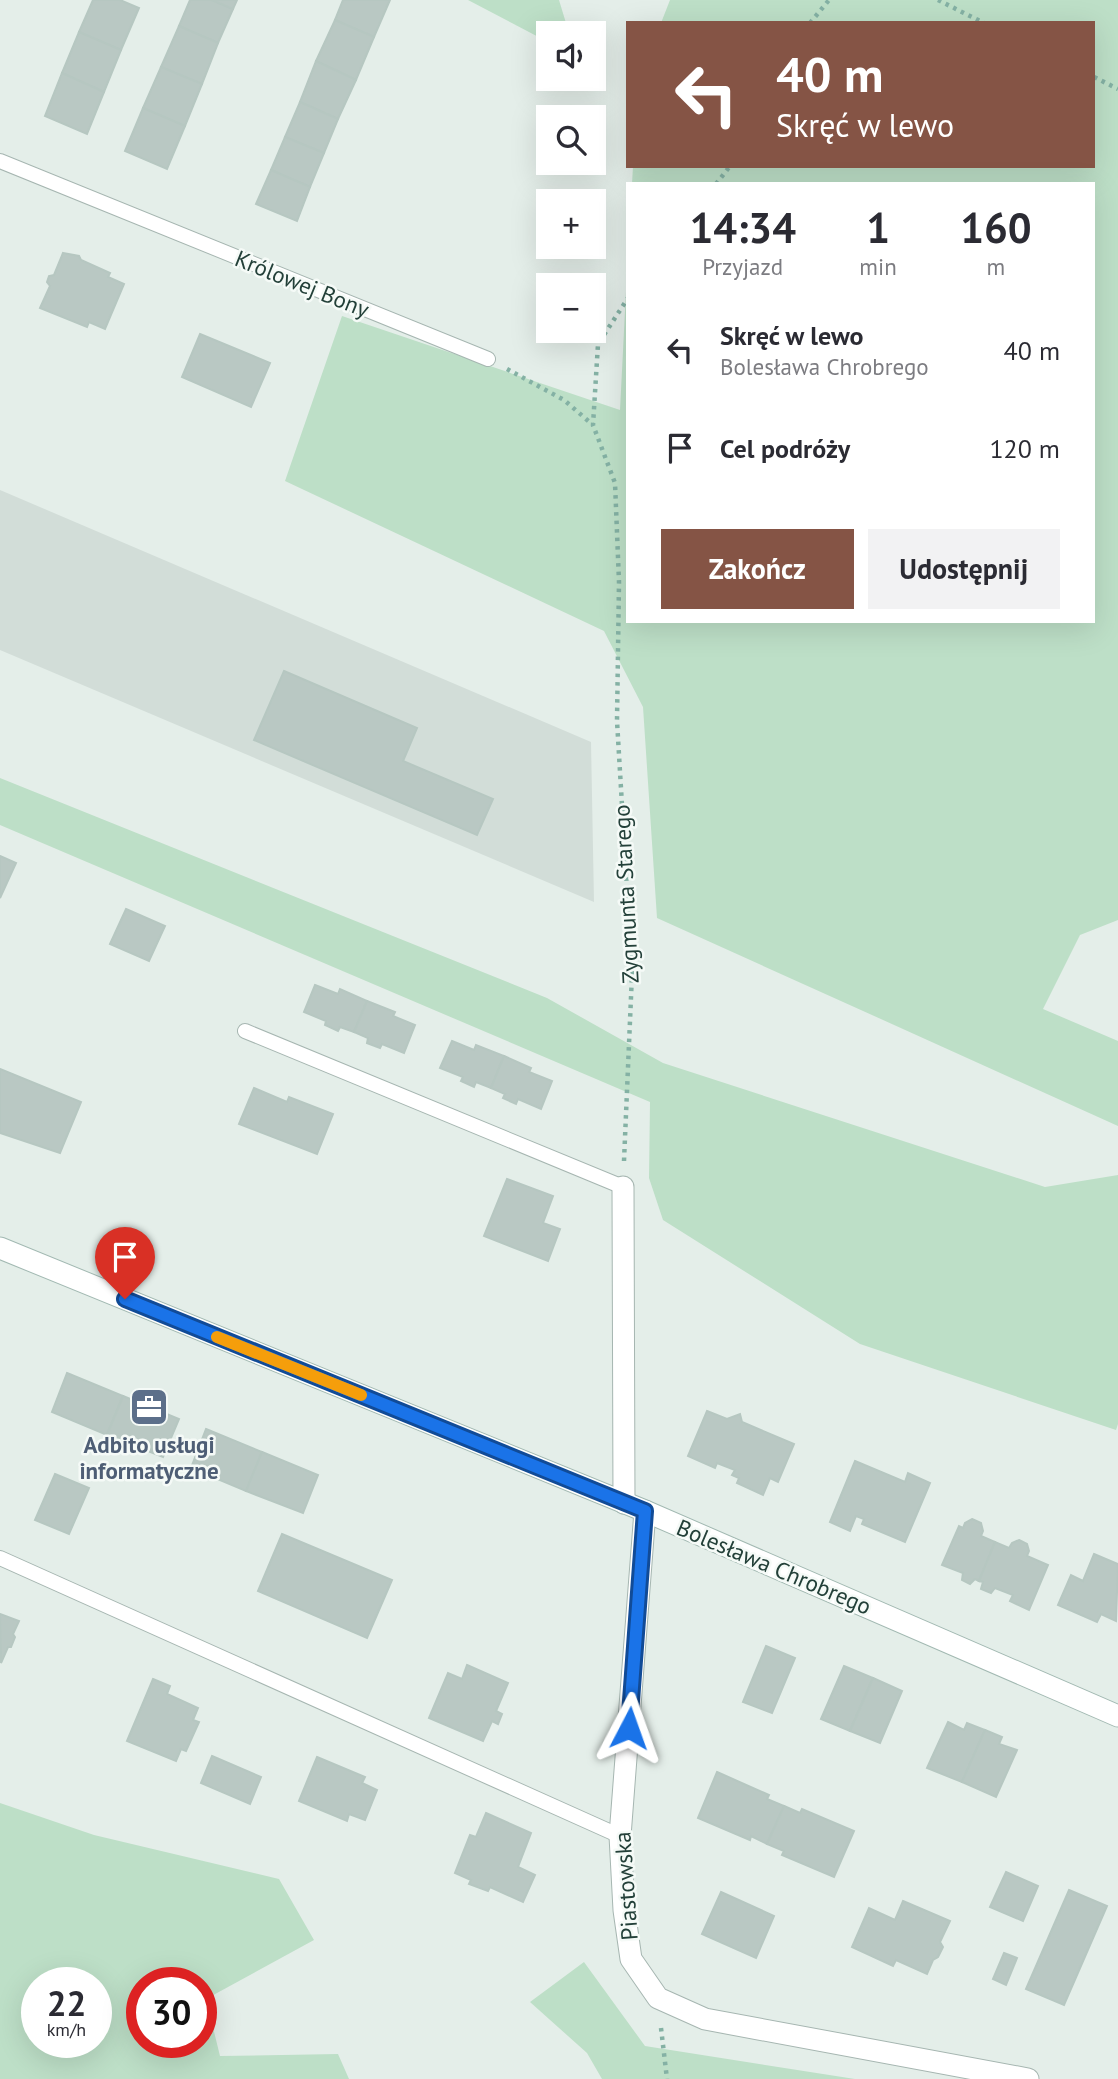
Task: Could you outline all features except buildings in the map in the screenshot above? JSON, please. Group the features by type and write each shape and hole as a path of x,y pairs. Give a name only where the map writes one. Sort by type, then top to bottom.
{"street":[{"path":"623,1187 624,1503"},
{"name":"Bolesława Chrobrego","path":"0,1248 645,1511 1118,1716"},
{"name":"Piastowska","path":"645,1511 620,1836 624,1910 631,1959 658,1998"},
{"path":"658,1998 705,2019 1028,2079"}],"lane":[{"name":"Królowej Bony","path":"0,161 488,359"},
{"path":"245,1031 623,1187"},
{"path":"0,1558 620,1836"}],"path":[{"path":"812,21 829,0"},
{"path":"938,0 980,21"},
{"path":"1095,78 1118,89"},
{"path":"718,182 728,168"},
{"name":"Zygmunta Starego","path":"623,1187 632,974 617,722 619,582 615,483 593,425 598,344 626,301"},
{"path":"488,359 564,400 593,425"},
{"path":"658,1998 667,2079"}],"shaded area":[{"path":"0,490 591,742 594,902 0,650"}],"green space":[{"path":"468,0 559,0 565,21 536,21 536,36"},
{"path":"670,0 1118,0 1118,920 1080,935 1043,1009 1118,1041 1118,1126 657,918 643,707 604,631 285,481 342,316 620,410 626,292 626,623 1095,623 1095,182 632,182 633,168 1095,168 1095,21 662,21"},
{"path":"0,778 547,998 663,1063 1045,1187 1118,1175 1116,1430 860,1344 663,1220 649,1178 650,1102 0,825"},
{"path":"0,1803 94,1835 279,1879 314,1940 217,1993 217,1967 126,1967 126,2058 217,2058 217,2044 220,2056 338,2054 349,2079 0,2079"},
{"path":"584,1962 645,2046 855,2079 602,2079 587,2053 530,2002"}],"slow traffic":[{"path":"217,1337 361,1395"}],"place":[{"name":"Adbito usługi informatyczne","path":"149,1407"}],"route":[{"path":"125,1299 645,1511 629,1728"}]}
